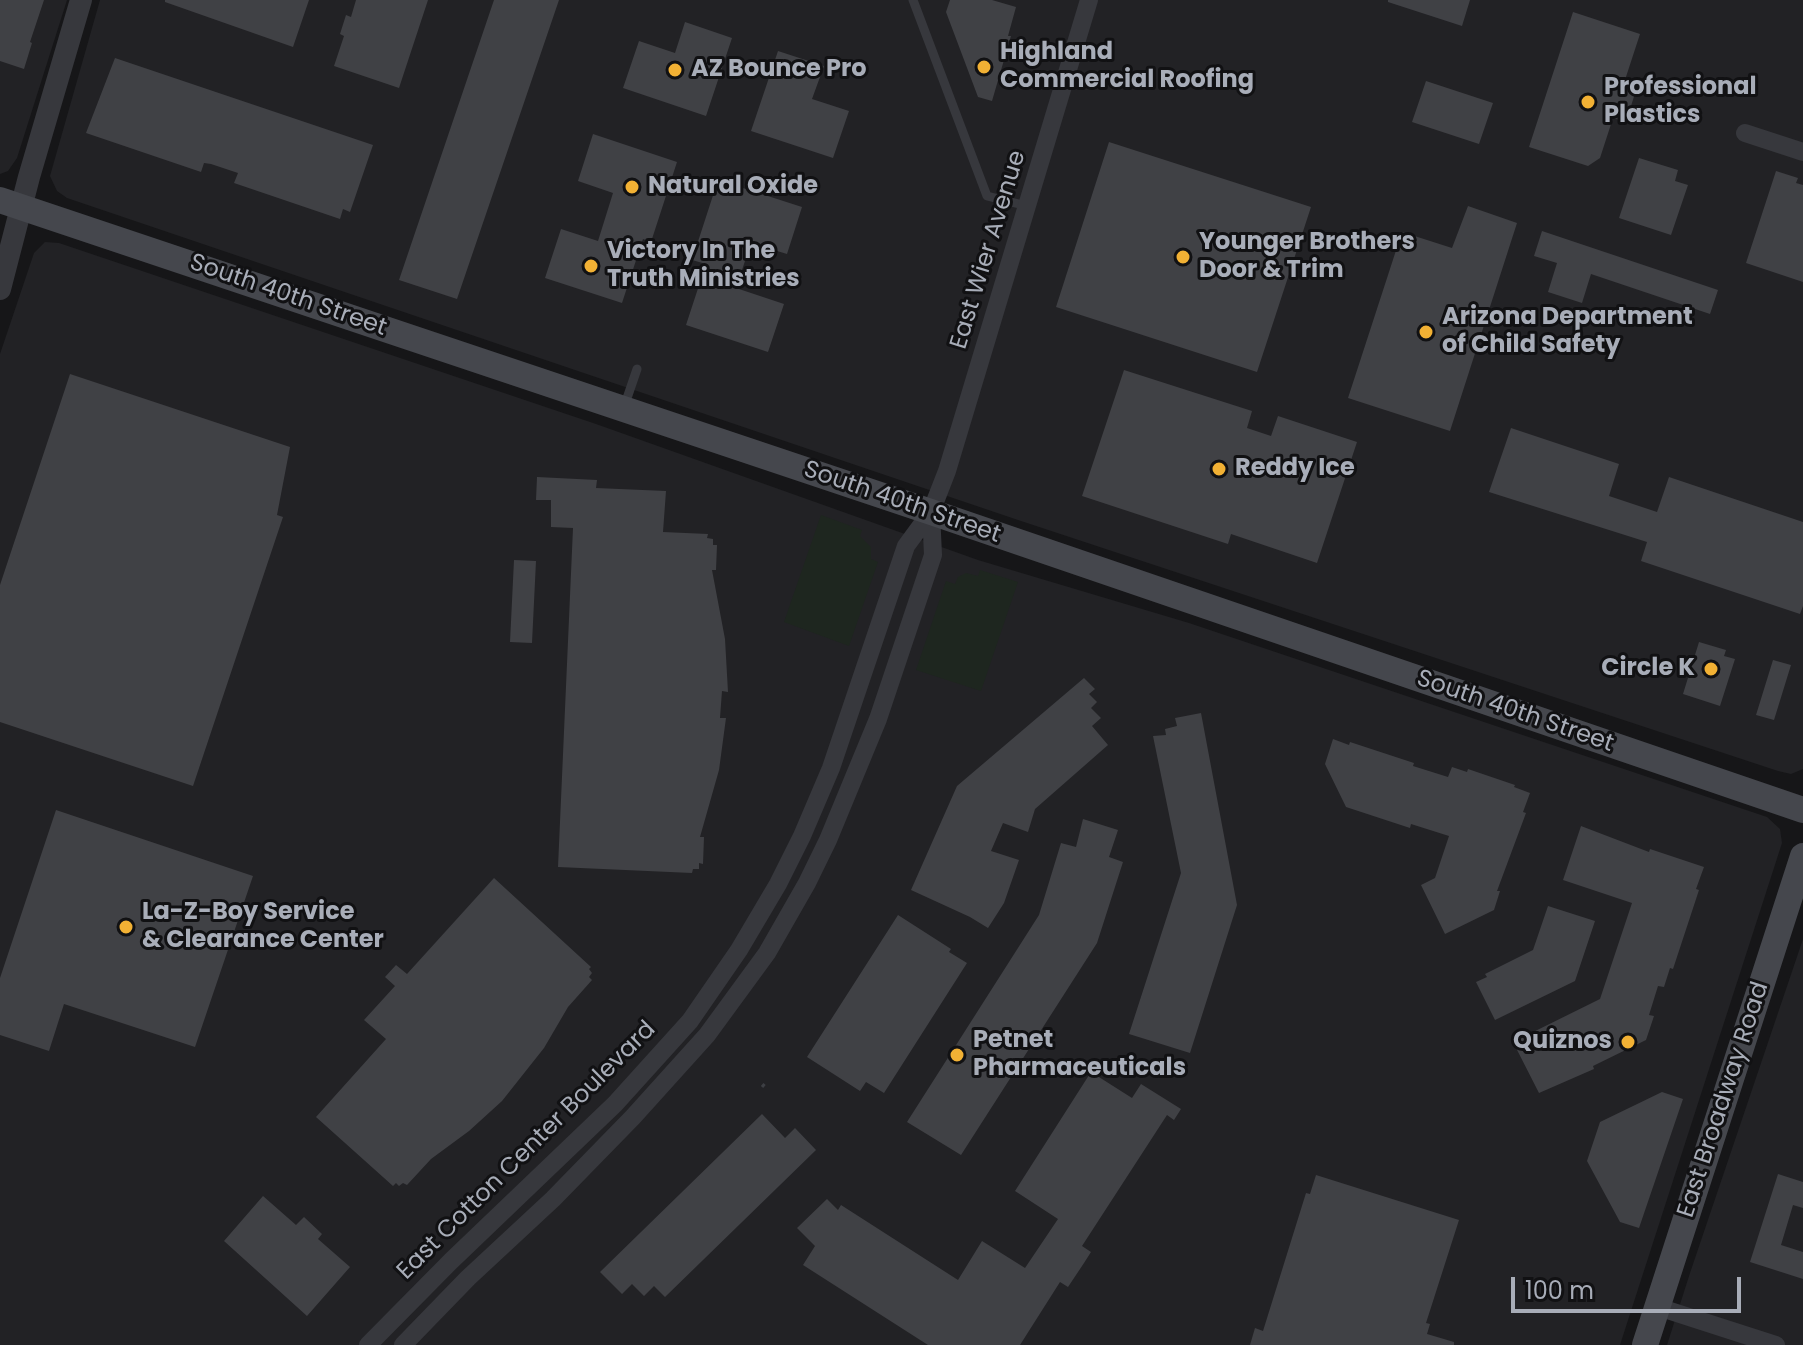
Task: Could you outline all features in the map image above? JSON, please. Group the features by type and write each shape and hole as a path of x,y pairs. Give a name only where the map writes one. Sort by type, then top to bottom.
{"main road":[{"name":"South 40th Street","path":"11,203 931,512 1803,810"},
{"name":"East Broadway Road","path":"1645,1345 1803,856"}],"street":[{"path":"0,289 11,203 81,0"},
{"name":"East Wier Avenue","path":"931,512 947,471 1089,0"},
{"path":"1745,133 1803,152"},
{"name":"East Cotton Center Boulevard","path":"368,1345 615,1104 690,1021 739,950 778,884 807,825 831,768 906,546 931,512"},
{"name":"East Cotton Center Boulevard","path":"403,1345 633,1117 707,1035 767,953 828,840 878,719 933,555 931,512"},
{"path":"1658,1307 1776,1345"}],"lane":[{"path":"913,0 987,196 1027,206"},
{"path":"623,409 637,369"}],"path":[{"path":"762,1087 767,1081"}],"shaded area":[{"path":"0,0 67,0 17,158 8,171 0,174"},
{"path":"100,0 1803,0 1803,769 1791,774 1778,771 1018,520 67,198 57,191 50,176"},
{"path":"45,242 59,243 596,424 978,560 1189,623 1767,817 1780,829 1782,843 1620,1345 0,1345 0,354 34,253"},
{"path":"821,515 862,530 860,536 871,547 871,559 878,562 849,646 784,622"},
{"path":"980,570 1018,582 981,691 916,670 946,581 955,584 958,577 966,573 978,576"},
{"path":"1803,939 1803,1345 1667,1345 1690,1273"}],"building":[{"path":"0,0 44,0 24,69 0,61"},
{"path":"165,0 309,0 293,47"},
{"path":"356,0 428,0 399,88 334,66 344,36 340,34 346,15 351,17"},
{"path":"494,0 559,0 457,299 399,280"},
{"name":"Highland Commercial Roofing","path":"950,0 992,0 1016,7 992,101 978,97 946,12"},
{"path":"1388,0 1470,0 1462,26"},
{"name":"Professional Plastics","path":"1573,12 1640,34 1624,83 1637,87 1626,122 1613,118 1600,158 1588,166 1529,147"},
{"name":"AZ Bounce Pro","path":"685,22 732,38 706,116 623,88 639,41 675,53"},
{"path":"778,51 824,66 812,99 849,111 833,158 751,131"},
{"path":"115,58 373,145 350,212 343,209 340,219 234,183 238,173 204,163 201,172 86,133"},
{"path":"1426,81 1493,103 1479,144 1412,122"},
{"path":"593,134 677,162 651,242 643,239 622,303 545,278 561,229 598,241 613,193 578,181"},
{"name":"Younger Brothers Door & Trim","path":"1109,142 1311,207 1257,372 1056,307"},
{"path":"1639,158 1678,170 1675,181 1688,185 1671,235 1619,218"},
{"path":"1776,171 1798,178 1796,183 1803,185 1803,282 1746,263"},
{"path":"718,180 802,207 787,254 751,243 736,288 784,304 768,352 686,325 706,264 692,260"},
{"name":"Arizona Department of Child Safety","path":"1468,206 1517,223 1450,431 1348,398 1402,232 1452,248"},
{"path":"1542,231 1718,290 1710,314 1591,274 1582,303 1548,292 1557,263 1534,256"},
{"name":"Reddy Ice","path":"1124,370 1252,411 1247,428 1271,436 1278,416 1357,442 1317,563 1231,534 1228,544 1082,496"},
{"path":"70,374 290,447 277,515 283,517 193,786 0,722 0,585"},
{"path":"1511,428 1619,464 1609,496 1657,512 1669,477 1803,522 1803,606 1800,614 1641,561 1647,542 1489,492"},
{"path":"537,477 597,480 596,488 666,491 663,532 708,534 707,538 713,539 713,545 717,545 716,570 712,570 725,639 728,692 722,691 720,718 726,718 719,770 700,837 704,837 703,864 699,863 699,869 693,869 692,873 558,867 573,528 551,527 551,500 536,500"},
{"path":"514,560 536,561 532,643 510,642"},
{"name":"Circle K","path":"1699,642 1726,650 1724,656 1735,659 1720,706 1683,694"},
{"name":"Circle K","path":"1773,660 1791,665 1774,720 1756,715"},
{"path":"1084,678 1095,689 1089,694 1097,702 1091,708 1101,718 1092,726 1108,745 1035,809 1028,832 1003,823 991,851 1019,860 1004,903 988,928 911,890 957,786"},
{"path":"1201,713 1237,905 1190,1053 1129,1034 1181,873 1153,736 1166,735 1165,729 1177,726 1175,718"},
{"path":"1333,739 1414,763 1413,766 1448,777 1452,767 1467,772 1468,769 1530,793 1523,812 1526,813 1497,891 1500,891 1494,910 1445,934 1421,885 1435,878 1449,836 1411,824 1410,828 1346,807 1325,764"},
{"name":"La-Z-Boy Service & Clearance Center","path":"56,810 253,876 195,1047 64,1004 49,1051 0,1035 0,978"},
{"path":"1083,819 1118,830 1109,857 1123,862 1097,943 961,1155 907,1122 1039,915 1061,843 1076,847"},
{"path":"1581,826 1649,852 1650,849 1704,867 1673,969 1670,968 1664,987 1658,986 1649,1015 1654,1016 1646,1040 1593,1066 1594,1069 1539,1093 1513,1042 1600,999 1632,903 1563,880"},
{"path":"494,878 591,967 589,977 592,980 568,1007 544,1048 502,1101 431,1159 407,1185 403,1183 399,1186 396,1183 393,1186 316,1117 386,1039 364,1020 395,986 385,977 396,965 407,974"},
{"path":"1548,906 1595,921 1575,981 1495,1020 1476,982 1487,977 1485,974 1533,950"},
{"path":"898,915 967,963 884,1093 866,1082 860,1091 807,1057"},
{"path":"1091,1072 1132,1098 1141,1084 1181,1109 1174,1120 1167,1115 1082,1246 1091,1252 1084,1263 1068,1287 1060,1282 1020,1345 928,1345 803,1265 815,1246 797,1228 827,1199 838,1210 841,1205 958,1280 982,1241 1025,1268 1058,1219 1015,1191"},
{"path":"1662,1092 1683,1099 1639,1228 1620,1222 1587,1161 1600,1122"},
{"path":"762,1114 785,1138 795,1128 816,1150 665,1297 654,1286 644,1296 632,1284 622,1294 600,1272"},
{"path":"1778,1174 1803,1182 1803,1208 1793,1205 1781,1245 1803,1252 1803,1279 1750,1262"},
{"path":"1316,1175 1459,1220 1426,1323 1430,1324 1427,1334 1454,1342 1454,1345 1250,1345 1255,1328 1263,1331 1306,1193 1310,1194"},
{"path":"263,1196 296,1225 304,1217 322,1234 318,1239 350,1267 307,1316 224,1241"}],"place":[{"name":"Highland Commercial Roofing","path":"984,67"},
{"name":"AZ Bounce Pro","path":"675,70"},
{"name":"Professional Plastics","path":"1588,102"},
{"name":"Natural Oxide","path":"632,187"},
{"name":"Younger Brothers Door & Trim","path":"1183,257"},
{"name":"Victory In The Truth Ministries","path":"591,266"},
{"name":"Arizona Department of Child Safety","path":"1426,332"},
{"name":"Reddy Ice","path":"1219,469"},
{"name":"Circle K","path":"1711,669"},
{"name":"La-Z-Boy Service & Clearance Center","path":"126,927"},
{"name":"Quiznos","path":"1628,1042"},
{"name":"Petnet Pharmaceuticals","path":"957,1055"}]}
